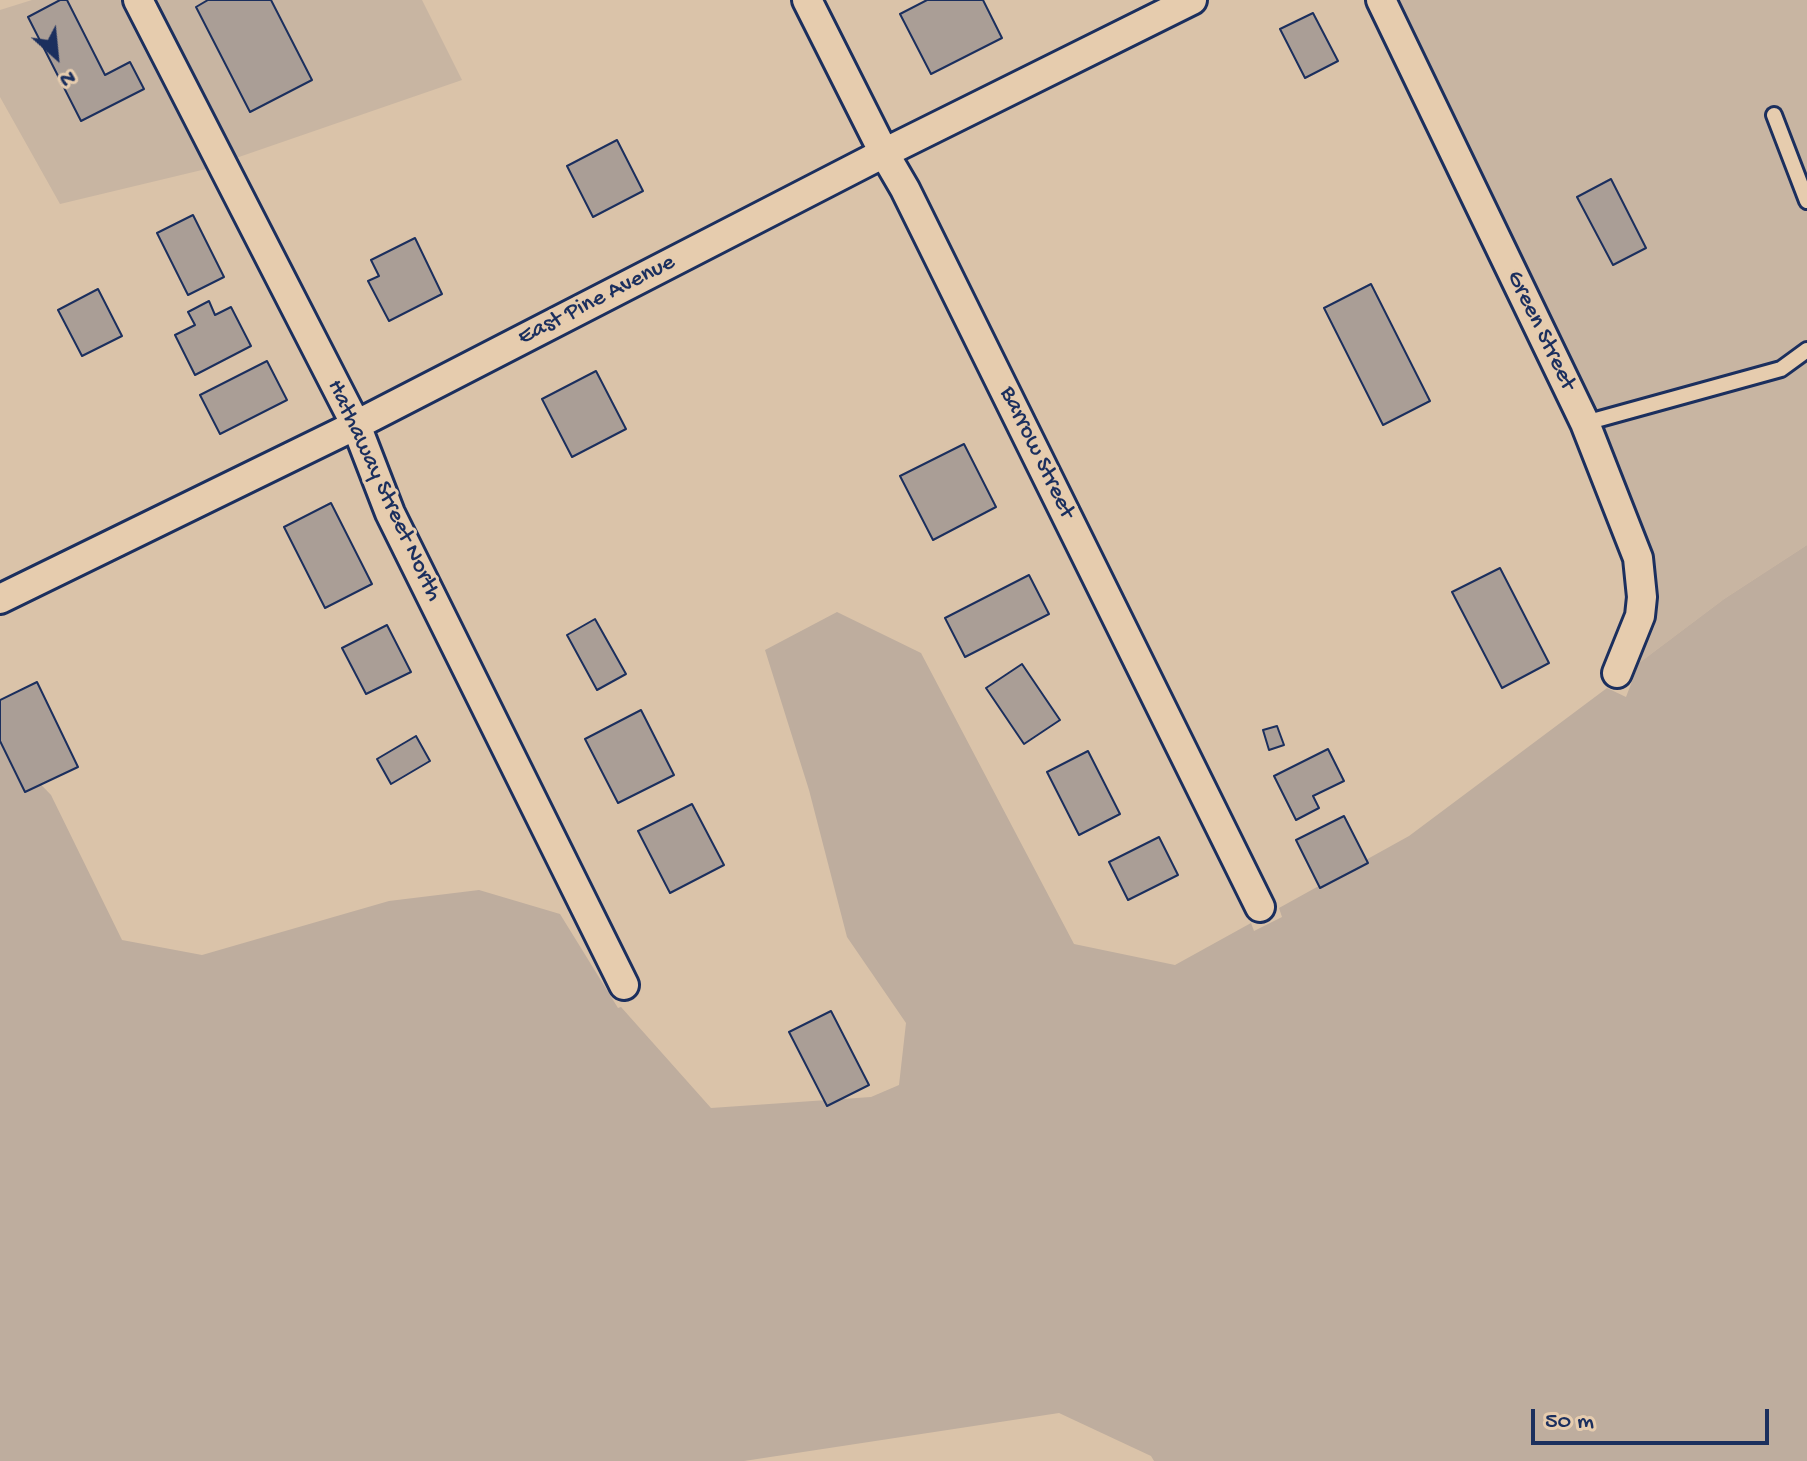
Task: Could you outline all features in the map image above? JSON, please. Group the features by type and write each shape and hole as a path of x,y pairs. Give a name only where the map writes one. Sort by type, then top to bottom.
{"street":[{"name":"Hathaway Street North","path":"138,0 356,425 390,513 624,985"},
{"name":"Barrow Street","path":"807,0 912,203 1260,907"},
{"name":"East Pine Avenue","path":"0,599 356,425 884,153 1192,0"},
{"name":"Green Street","path":"1381,0 1585,423 1638,558 1642,597 1640,616 1617,673"}],"lane":[{"path":"1774,115 1807,201"},
{"path":"1585,423 1781,369 1807,350"}],"shaded area":[{"path":"32,0 121,0 206,169 60,204 0,97 0,10"},
{"path":"155,0 422,0 462,80 236,158"},
{"path":"1399,0 1807,0 1807,545 1724,599 1639,663 1655,625 1659,597 1653,553 1600,418"},
{"path":"1807,545 1807,1461 1154,1461 1151,1456 1059,1413 744,1461 0,1461 0,742 51,795 122,940 202,955 389,901 479,890 560,914 618,1008 621,1007 711,1108 871,1097 899,1085 906,1023 847,937 809,790 765,650 837,612 921,653 1074,944 1175,965 1251,923 1254,931 1282,917 1279,908 1409,836 1607,688 1626,697 1639,663 1724,599"}],"building":[{"path":"60,0 67,0 105,75 130,62 144,89 81,121 28,17"},
{"path":"208,0 271,0 312,80 250,112 196,7"},
{"path":"927,0 983,0 1002,38 931,74 900,14"},
{"path":"1313,13 1338,61 1305,78 1280,29"},
{"path":"617,140 643,191 593,217 567,166"},
{"path":"1611,179 1646,248 1613,265 1577,197"},
{"path":"193,215 224,277 188,295 157,233"},
{"path":"415,238 442,294 389,321 368,281 379,276 371,260"},
{"path":"1371,284 1430,401 1383,425 1324,308"},
{"path":"98,289 122,336 82,356 58,310"},
{"path":"209,301 215,315 231,307 251,346 195,375 175,335 195,325 188,312"},
{"path":"267,361 287,400 220,434 200,395"},
{"path":"596,371 626,429 572,457 542,399"},
{"path":"964,444 996,507 933,540 900,476"},
{"path":"331,503 372,584 325,608 284,527"},
{"path":"1500,568 1549,663 1502,688 1452,592"},
{"path":"1029,575 1049,614 965,657 945,618"},
{"path":"595,619 626,674 597,690 567,635"},
{"path":"387,625 411,672 366,694 342,648"},
{"path":"1022,664 1060,720 1024,744 986,688"},
{"path":"37,682 78,767 25,792 0,741 0,700"},
{"path":"641,710 674,775 618,803 585,739"},
{"path":"1277,726 1284,745 1269,750 1263,730"},
{"path":"416,736 430,761 391,784 377,759"},
{"path":"1328,749 1344,781 1313,796 1319,808 1296,820 1274,776"},
{"path":"1088,751 1120,814 1079,835 1047,772"},
{"path":"692,804 724,865 670,893 638,831"},
{"path":"1344,816 1368,863 1320,888 1296,840"},
{"path":"1159,837 1178,875 1128,900 1109,862"},
{"path":"831,1011 869,1085 827,1106 789,1032"}]}
